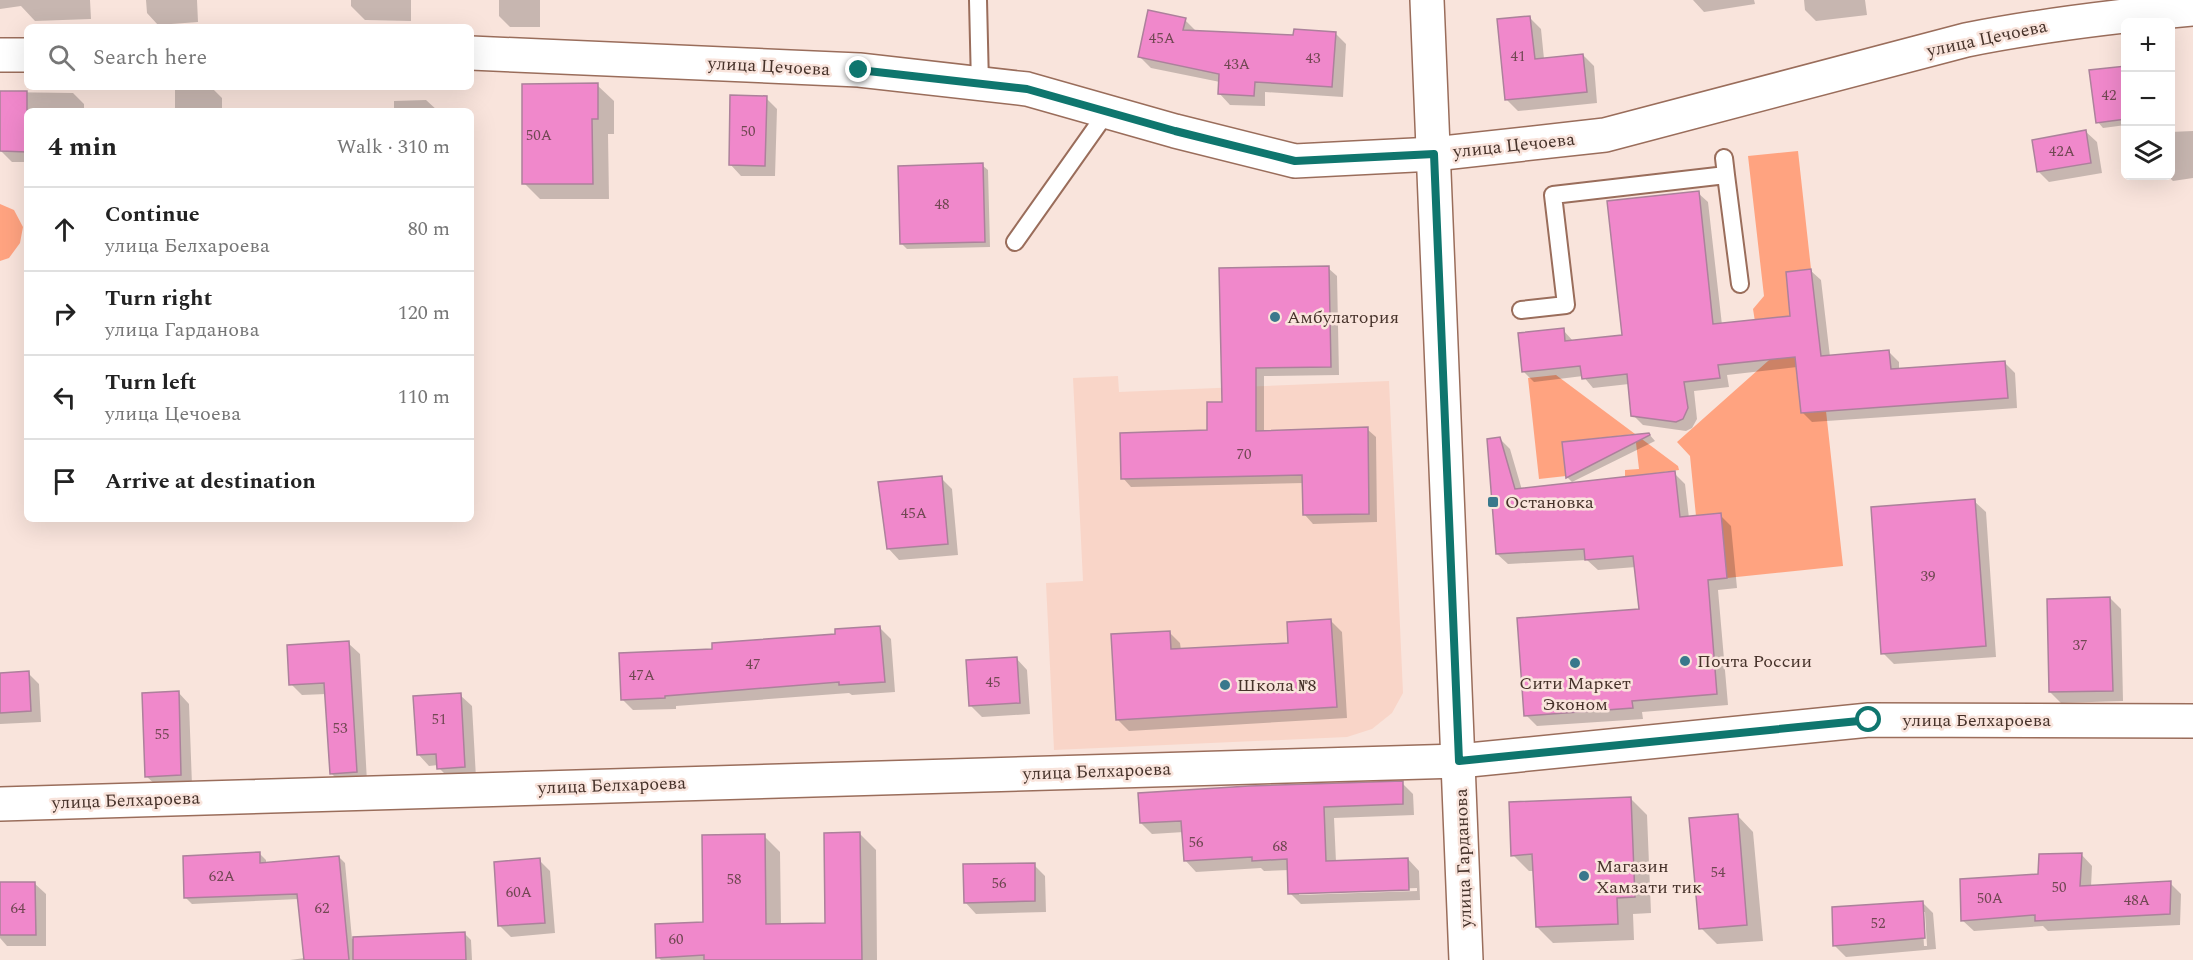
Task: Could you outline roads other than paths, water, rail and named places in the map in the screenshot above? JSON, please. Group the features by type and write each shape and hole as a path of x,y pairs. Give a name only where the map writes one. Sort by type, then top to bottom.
{"street":[{"name":"улица Гарданова","path":"1427,0 1466,960"},
{"name":"улица Цечоева","path":"474,53 859,70 1027,89 1175,131 1295,161 1434,154 1605,135 1966,40 2086,19 2193,9"},
{"path":"0,55 24,55"},
{"name":"улица Белхароева","path":"0,804 1459,761 1869,720 2193,721"}],"lane":[{"path":"978,0 980,84"},
{"path":"1015,242 1107,112"},
{"path":"1521,310 1566,305 1553,195 1725,167 1740,284"}],"place":[{"name":"Амбулатория","path":"1275,317"},
{"name":"Остановка","path":"1493,502"},
{"name":"Почта России","path":"1685,661"},
{"name":"Сити Маркет Эконом","path":"1575,663"},
{"name":"Школа №8","path":"1225,685"},
{"name":"Магазин Хамзати тик","path":"1584,876"}]}
